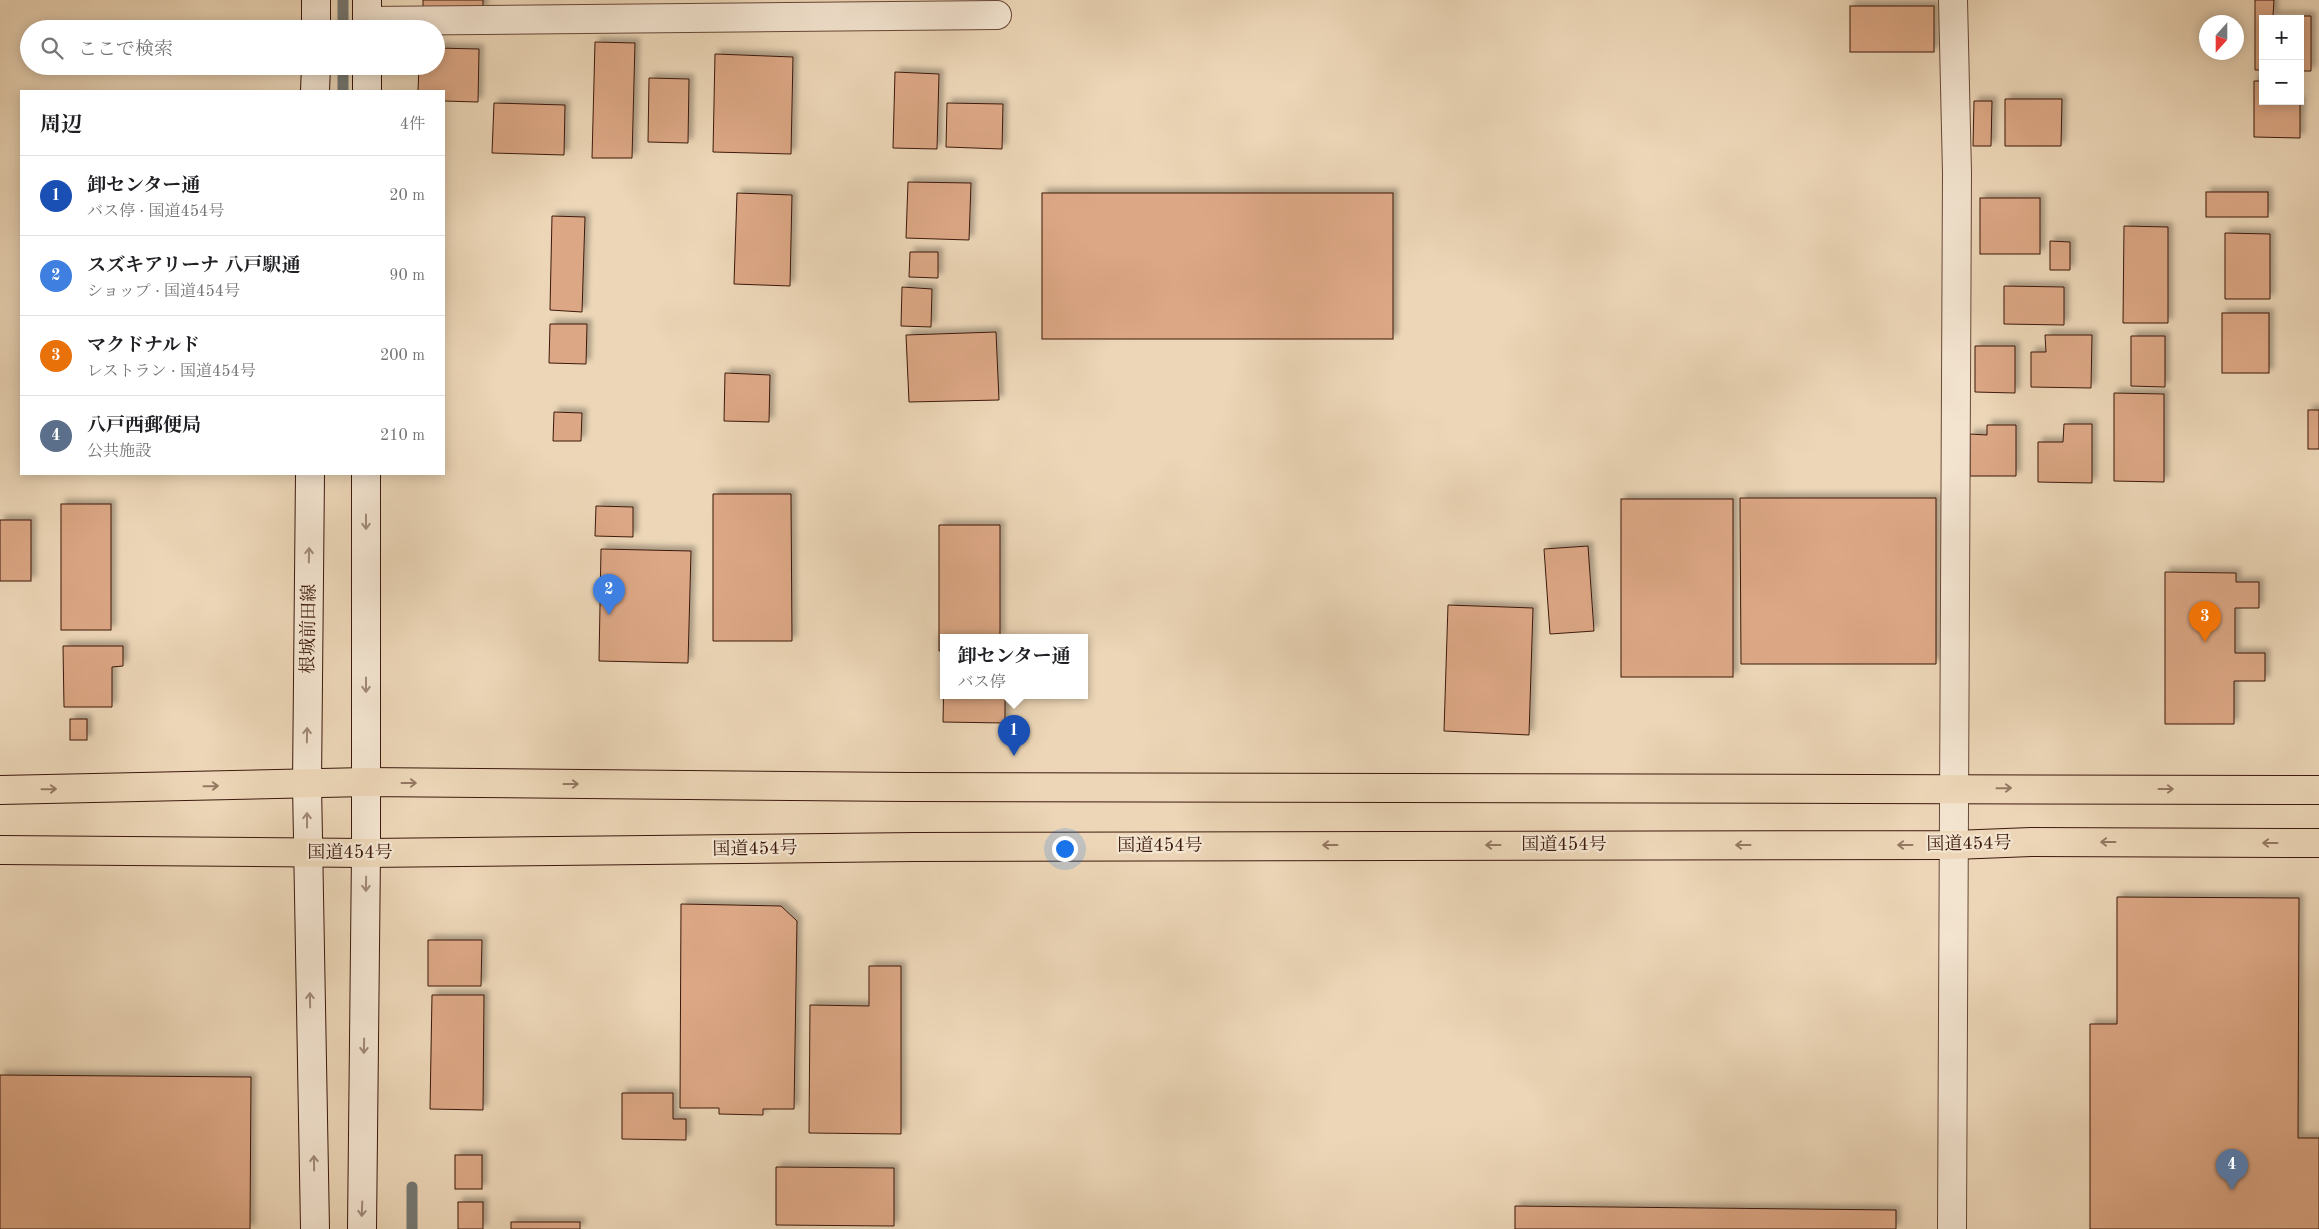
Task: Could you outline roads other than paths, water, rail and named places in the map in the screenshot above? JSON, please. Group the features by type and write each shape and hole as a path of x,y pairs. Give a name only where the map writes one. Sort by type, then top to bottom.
{"highway":[{"path":"0,790 366,782 899,787 2319,790"},
{"name":"国道454号","path":"0,850 366,853 945,847 1954,845 2031,842 2319,843"}],"street":[{"path":"316,0 316,20"},
{"path":"1952,1229 1957,173 1953,0"},
{"path":"367,17 998,15"},
{"path":"315,90 316,75"},
{"path":"366,75 366,90"},
{"name":"根城前田線","path":"310,475 307,852 315,1229"},
{"path":"362,1229 366,853 366,475"}],"waterway":[{"path":"343,0 343,20"},
{"path":"343,75 343,90"},
{"path":"412,1187 412,1229"}],"place":[{"name":"スズキアリーナ 八戸駅通","path":"609,615"},
{"name":"マクドナルド","path":"2205,642"},
{"name":"卸センター通","path":"1014,756"},
{"name":"八戸西郵便局","path":"2232,1190"}]}
